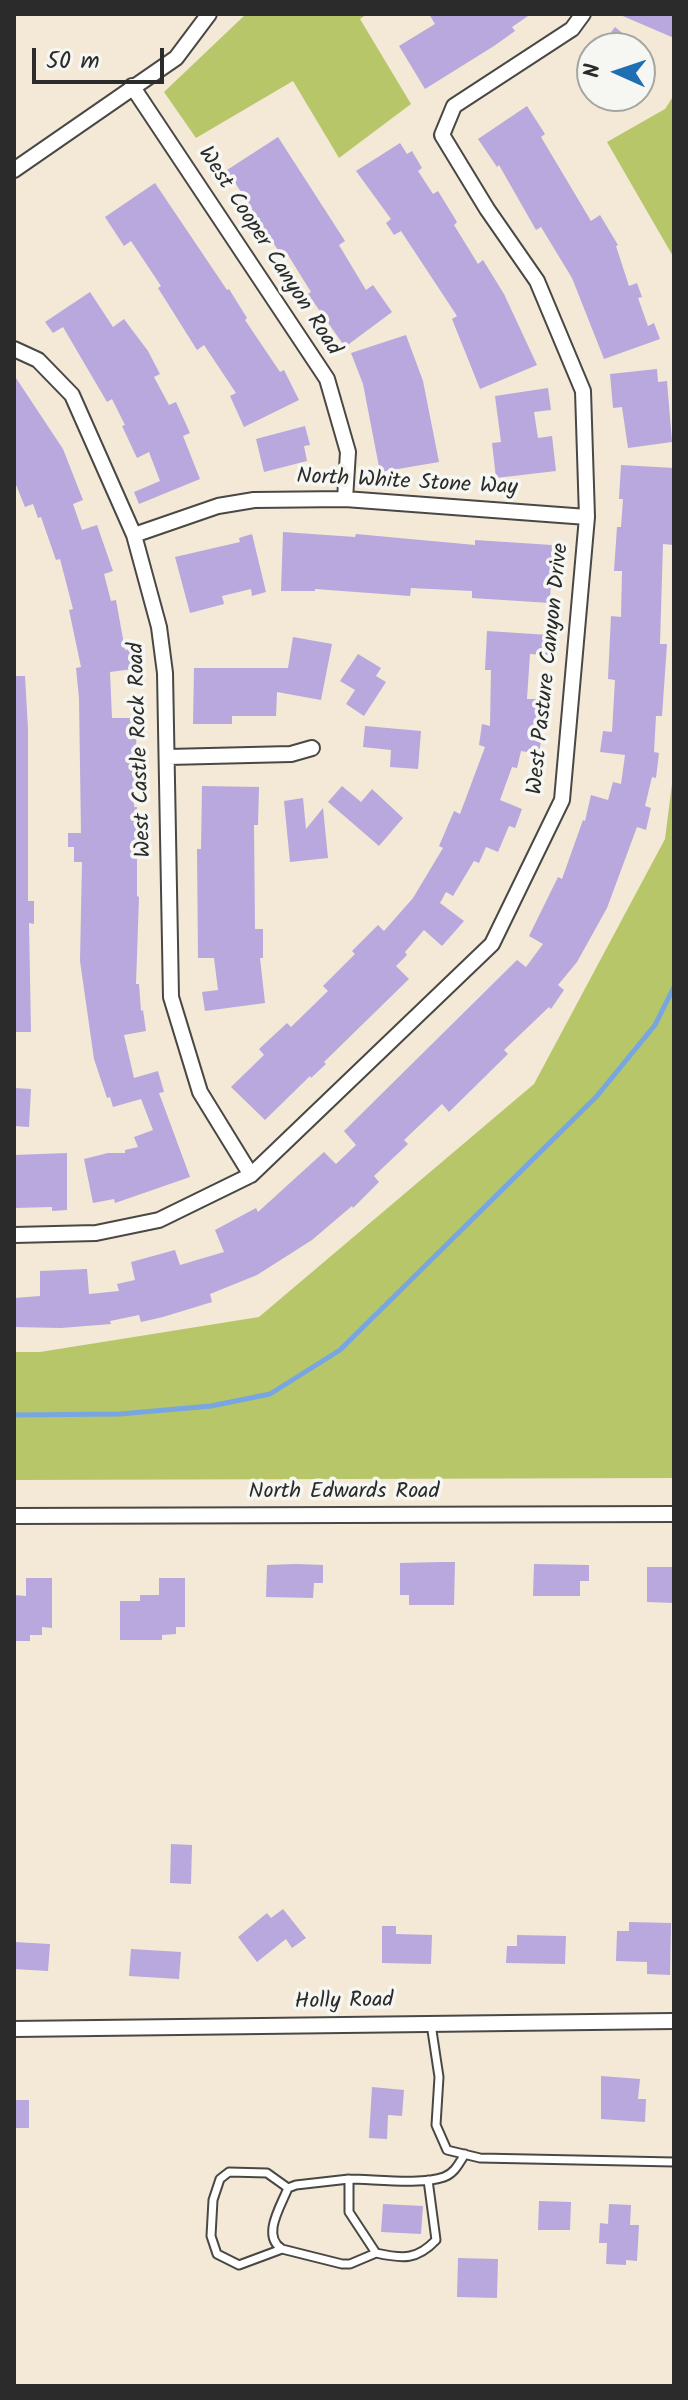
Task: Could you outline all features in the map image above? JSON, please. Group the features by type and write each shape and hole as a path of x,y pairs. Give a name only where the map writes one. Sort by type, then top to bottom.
{"street":[{"path":"14,170 176,58 209,14"},
{"name":"West Pasture Canyon Drive","path":"14,1235 96,1233 159,1220 251,1175 492,944 562,800 587,517 583,391 537,281 487,209 442,135 454,106 572,29 583,14"},
{"name":"West Cooper Canyon Road","path":"132,86 327,379 348,452 345,499"},
{"name":"West Castle Rock Road","path":"14,349 38,360 72,395 134,535 159,627 165,673 171,997 200,1092 251,1175"},
{"name":"North White Stone Way","path":"134,535 218,506 254,500 345,499 587,517"},
{"path":"168,757 291,754 312,748"},
{"name":"North Edwards Road","path":"14,1516 674,1514"},
{"name":"Holly Road","path":"14,2029 674,2021"}],"lane":[{"path":"431,2024 439,2077 436,2125 447,2150 480,2158 674,2162"},
{"path":"282,2249 239,2265 217,2254 211,2236 213,2200 220,2179 229,2172 267,2173 288,2188 349,2179 428,2180 454,2171 465,2154"},
{"path":"349,2179 349,2212 376,2253"},
{"path":"288,2188 272,2230 277,2246 350,2264 376,2253 404,2257 423,2254 436,2240 428,2180"}],"green space":[{"path":"246,14 367,14 360,19 411,104 339,158 293,81 196,138 164,92"},
{"path":"674,95 674,258 607,142 665,109"},
{"path":"674,768 674,1478 14,1480 14,1352 40,1352 259,1317 534,1084 665,839"}],"building":[{"path":"429,14 531,14 512,27 515,31 494,46 425,89 399,46 435,24"},
{"path":"618,14 674,14 674,38"},
{"path":"527,106 545,134 541,137 591,221 600,215 618,245 629,286 637,283 642,297 638,298 648,326 654,323 660,339 604,359 572,278 541,227 536,230 499,165 497,167 478,139"},
{"path":"278,137 345,241 339,245 366,290 373,285 392,312 345,347 308,294 311,292 288,255 283,258 227,170"},
{"path":"400,143 407,154 412,151 422,168 418,171 433,194 438,191 478,264 483,260 504,294 537,365 480,389 452,319 457,316 401,231 394,235 386,223 391,219 356,171"},
{"path":"155,183 229,289 247,318 245,320 280,372 284,370 299,400 244,427 230,396 236,393 204,345 197,350 131,241 124,246 105,217"},
{"path":"90,292 113,327 124,319 148,351 160,374 154,377 169,405 176,402 190,433 183,436 200,479 139,504 134,492 160,481 149,452 137,458 112,399 107,402 63,327 53,333 45,322"},
{"path":"406,335 423,381 439,462 380,472 363,384 351,353"},
{"path":"657,369 658,382 667,381 672,442 628,448 622,407 613,408 610,374"},
{"path":"14,375 63,449 83,500 73,504 82,530 97,525 113,571 104,574 111,601 116,600 125,650 131,649 133,669 110,672 112,718 137,718 134,807 137,807 139,897 136,984 139,984 146,1031 124,1035 134,1078 158,1071 164,1092 159,1093 190,1177 115,1203 114,1199 93,1203 84,1159 108,1153 125,1153 125,1150 138,1147 134,1137 153,1130 141,1099 113,1107 94,1059 80,961 82,862 74,862 74,847 68,847 68,833 81,833 76,668 81,667 69,610 73,609 60,559 56,560 41,517 38,518 33,504 25,507 14,480"},
{"path":"548,388 551,410 534,412 538,438 552,436 556,471 496,478 492,443 501,442 495,396"},
{"path":"305,426 310,445 304,446 307,461 264,472 256,439"},
{"path":"621,465 674,468 674,545 663,544 660,644 667,644 662,716 656,716 654,752 659,753 656,778 652,777 645,806 651,808 646,830 637,827 607,908 577,962 558,985 564,990 551,1009 549,1007 504,1050 508,1054 449,1112 442,1104 404,1140 408,1144 374,1176 379,1182 353,1208 312,1240 257,1275 210,1294 212,1302 141,1322 139,1315 110,1321 111,1324 61,1328 14,1327 14,1298 40,1296 40,1271 87,1269 89,1294 119,1291 117,1284 135,1280 131,1262 175,1250 180,1265 224,1252 215,1230 256,1208 258,1212 324,1152 336,1164 356,1145 344,1131 517,960 526,967 543,944 529,936 558,877 562,879 585,821 591,795 608,800 613,782 621,784 625,755 600,752 603,731 612,732 615,680 608,679 611,616 621,617 622,571 614,571 617,527 621,527 623,499 619,499"},
{"path":"283,532 355,537 356,534 475,545 475,540 552,545 550,603 472,598 472,591 411,588 410,596 315,589 281,591"},
{"path":"252,534 266,592 252,596 251,589 222,596 224,604 190,613 175,557 240,542 239,538"},
{"path":"487,631 549,635 548,655 530,654 527,699 538,699 536,734 542,735 539,754 521,751 517,768 512,767 500,800 522,809 515,828 509,826 498,852 486,847 479,863 474,861 453,896 446,892 440,903 464,921 442,946 424,930 396,966 409,979 324,1062 326,1064 265,1120 231,1087 264,1055 259,1049 287,1023 291,1027 328,991 323,986 355,954 352,951 378,925 384,931 413,898 443,848 439,846 454,811 460,814 485,747 479,745 482,724 490,726 491,670 485,670"},
{"path":"293,637 332,644 321,700 277,692 276,716 232,716 232,724 193,724 194,668 288,668"},
{"path":"358,654 381,668 376,676 386,682 364,716 346,704 355,690 340,681"},
{"path":"14,676 25,676 28,729 28,901 34,901 34,924 29,923 31,1032 14,1032"},
{"path":"365,726 421,731 418,769 390,767 391,750 363,747"},
{"path":"202,786 259,787 258,825 254,825 255,929 263,929 263,958 260,958 265,1003 205,1011 202,992 218,990 214,958 198,958 197,849 201,849"},
{"path":"342,786 361,802 372,789 403,818 379,846 328,802"},
{"path":"303,798 306,829 323,808 328,858 290,862 284,801"},
{"path":"14,1088 31,1089 29,1127 14,1126"},
{"path":"67,1153 67,1210 52,1211 52,1207 14,1208 14,1155"},
{"path":"455,1562 454,1605 409,1605 409,1595 400,1595 400,1563"},
{"path":"534,1564 589,1565 589,1581 580,1581 580,1596 533,1596"},
{"path":"267,1565 323,1565 323,1583 314,1583 313,1598 266,1597"},
{"path":"647,1567 674,1567 674,1603 647,1602"},
{"path":"26,1578 52,1578 52,1628 42,1627 42,1635 30,1635 30,1641 14,1641 14,1595 26,1596"},
{"path":"159,1578 185,1578 185,1627 176,1627 176,1634 162,1635 162,1640 120,1640 120,1601 140,1601 140,1595 159,1595"},
{"path":"171,1844 192,1845 191,1884 170,1883"},
{"path":"283,1909 306,1938 292,1948 286,1939 257,1962 238,1937 267,1913 271,1918"},
{"path":"629,1922 671,1923 670,1975 647,1974 647,1962 616,1961 617,1931 629,1931"},
{"path":"382,1926 396,1926 396,1934 432,1935 431,1964 382,1963"},
{"path":"517,1935 566,1936 565,1964 506,1963 507,1946 517,1946"},
{"path":"14,1942 50,1944 48,1971 14,1969"},
{"path":"131,1949 181,1952 179,1979 129,1976"},
{"path":"601,2076 640,2079 638,2099 646,2099 645,2122 601,2119"},
{"path":"372,2087 404,2090 402,2116 388,2115 387,2139 369,2138"},
{"path":"14,2100 29,2100 29,2128 14,2128"},
{"path":"539,2201 571,2202 570,2230 538,2230"},
{"path":"383,2204 423,2206 421,2234 381,2232"},
{"path":"609,2204 631,2205 630,2225 639,2225 637,2261 626,2260 626,2265 606,2264 607,2243 599,2243 600,2223 608,2224"},
{"path":"458,2258 498,2259 497,2298 457,2297"}],"waterway":[{"path":"14,1415 120,1414 211,1406 270,1394 340,1350 597,1096 655,1025 674,987"}]}
